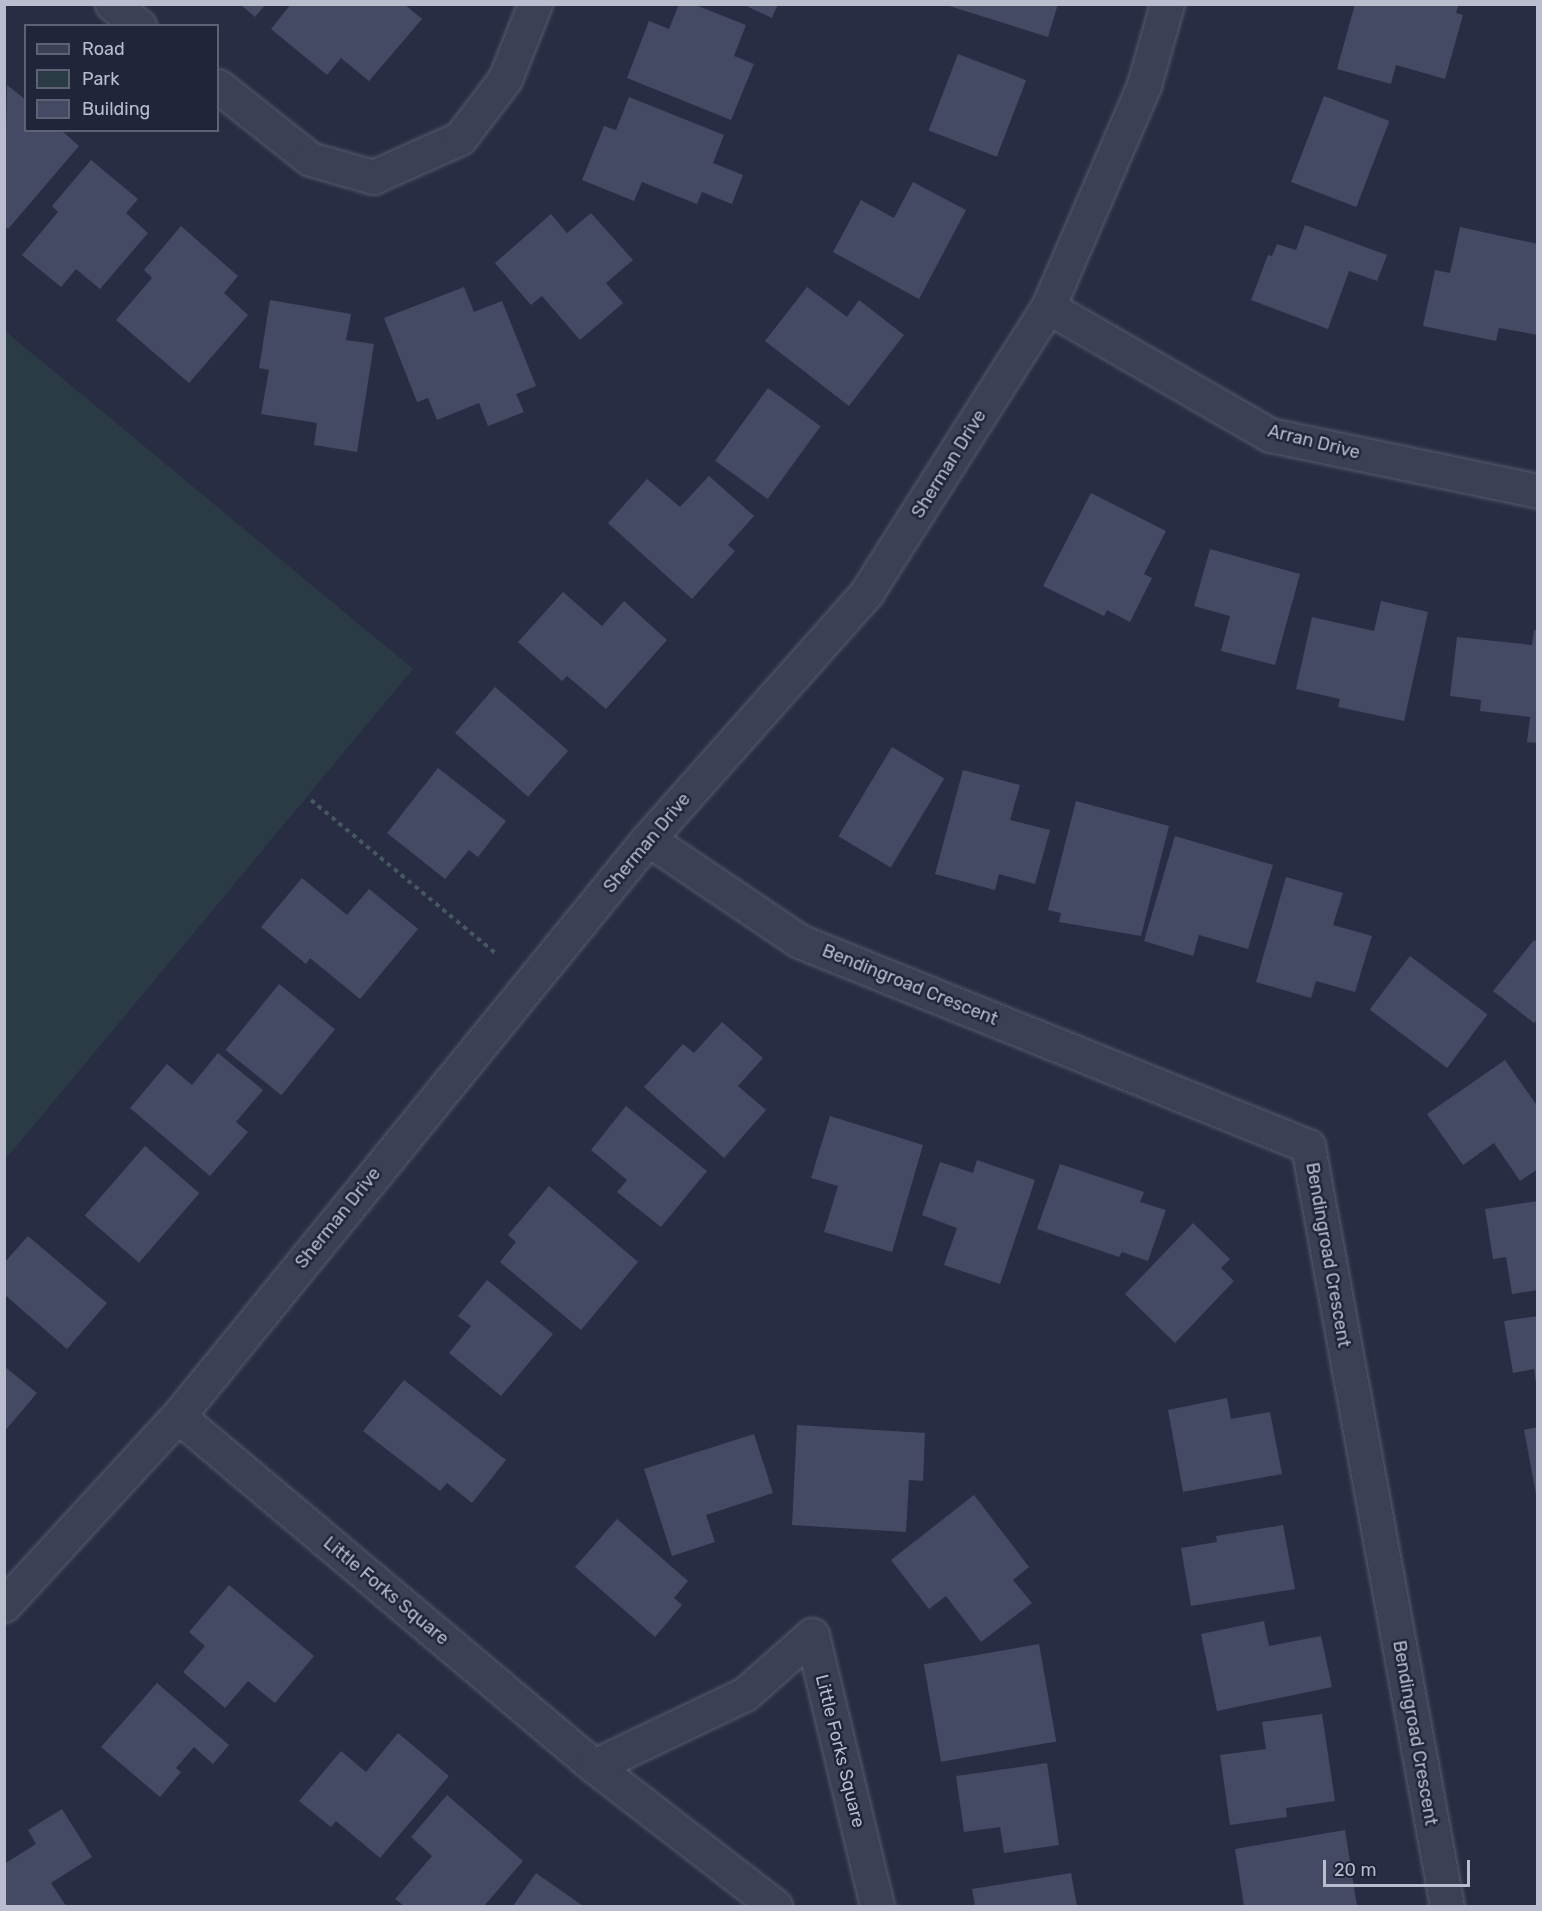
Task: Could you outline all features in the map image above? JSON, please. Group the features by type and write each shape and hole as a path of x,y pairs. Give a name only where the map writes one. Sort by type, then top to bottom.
{"street":[{"path":"112,4 137,24"},
{"path":"219,87 310,159 373,177 460,138 505,79 535,4"},
{"name":"Sherman Drive","path":"4,1605 178,1416 648,839 867,592 1048,307 1144,85 1167,4"},
{"name":"Arran Drive","path":"1048,307 1269,435 1538,491"},
{"name":"Bendingroad Crescent","path":"648,839 799,940 1308,1146 1447,1906"},
{"name":"Little Forks Square","path":"178,1416 594,1766 774,1906"},
{"name":"Little Forks Square","path":"594,1766 745,1694 812,1635 878,1906"}],"path":[{"path":"310,800 531,982"}],"green space":[{"path":"4,330 413,669 5,1160 4,1160"}],"building":[{"path":"240,4 266,4 255,17"},
{"path":"291,4 404,4 422,19 369,81 341,58 327,75 271,29"},
{"path":"679,4 693,4 746,25 734,56 754,64 731,120 627,78 649,21 669,29"},
{"path":"742,4 778,4 772,18"},
{"path":"943,4 1058,4 1048,37"},
{"path":"1355,4 1459,4 1456,13 1463,15 1445,79 1396,65 1391,84 1337,69"},
{"path":"958,54 1026,80 997,157 929,131"},
{"path":"7,85 24,98 24,132 63,132 79,146 8,229 4,226"},
{"path":"1324,96 1389,121 1356,207 1291,182"},
{"path":"629,97 724,135 713,163 743,175 732,204 702,192 697,204 642,182 634,201 582,180 604,126 616,130"},
{"path":"91,160 138,199 126,213 148,233 100,289 76,269 61,287 22,255 58,212 52,206"},
{"path":"913,182 966,210 919,299 833,252 861,200 894,218"},
{"path":"591,213 633,260 606,283 623,303 580,340 542,296 531,305 495,263 551,214 567,233"},
{"path":"1305,225 1387,255 1377,281 1349,271 1328,329 1251,300 1268,255 1272,256 1277,244 1296,250"},
{"path":"181,226 238,276 224,293 248,315 189,383 116,320 152,278 144,270"},
{"path":"1460,227 1538,244 1538,335 1499,328 1496,341 1423,326 1435,270 1450,273"},
{"path":"464,287 474,312 502,301 536,386 516,394 524,412 488,426 479,403 437,420 428,398 417,402 384,318"},
{"path":"807,287 847,317 859,300 904,335 849,406 765,341"},
{"path":"270,300 351,314 346,340 374,344 357,452 314,445 317,423 261,414 269,370 259,368"},
{"path":"768,388 821,426 768,499 715,461"},
{"path":"709,476 754,516 728,545 735,551 692,599 608,523 647,479 680,507"},
{"path":"1091,493 1166,531 1144,574 1152,578 1130,622 1107,610 1104,616 1043,586"},
{"path":"1210,549 1300,574 1275,665 1221,651 1230,616 1194,606"},
{"path":"563,592 602,626 624,601 667,640 606,709 567,676 562,681 518,642"},
{"path":"1381,601 1428,612 1404,721 1338,707 1340,699 1296,689 1312,617 1374,631"},
{"path":"1534,630 1538,631 1538,743 1527,742 1530,717 1480,711 1481,700 1450,696 1457,637 1532,645"},
{"path":"495,687 568,751 528,797 455,733"},
{"path":"892,747 944,778 891,868 838,836"},
{"path":"438,768 506,821 478,857 469,850 445,879 387,833"},
{"path":"963,770 1020,785 1010,820 1050,830 1035,884 999,874 995,890 935,874"},
{"path":"1076,801 1169,826 1141,936 1059,922 1061,913 1048,910"},
{"path":"1175,836 1273,865 1248,949 1199,935 1193,956 1144,941"},
{"path":"1286,877 1343,893 1333,925 1372,936 1355,992 1316,981 1311,998 1256,982"},
{"path":"302,878 347,915 369,889 418,929 360,999 310,958 306,964 261,927"},
{"path":"1534,940 1538,943 1538,1019 1534,1023 1493,991"},
{"path":"1410,956 1487,1014 1447,1068 1370,1010"},
{"path":"279,984 335,1029 281,1095 226,1050"},
{"path":"722,1022 763,1058 738,1086 766,1110 724,1158 644,1087 683,1044 694,1053"},
{"path":"218,1053 263,1090 236,1122 248,1132 210,1176 130,1108 167,1064 192,1085"},
{"path":"1505,1060 1538,1107 1538,1169 1520,1181 1494,1143 1463,1165 1427,1114"},
{"path":"626,1106 707,1171 661,1227 617,1192 627,1180 591,1150"},
{"path":"830,1116 923,1145 892,1252 824,1232 838,1186 811,1178"},
{"path":"145,1146 199,1193 139,1263 85,1215"},
{"path":"977,1160 1035,1180 1000,1284 944,1265 957,1228 922,1215 940,1162 973,1173"},
{"path":"1060,1164 1144,1192 1140,1202 1166,1210 1148,1261 1122,1252 1119,1257 1037,1229"},
{"path":"549,1186 638,1262 581,1330 500,1262 516,1242 508,1235"},
{"path":"1538,1201 1538,1290 1512,1294 1506,1257 1493,1259 1485,1209"},
{"path":"1193,1223 1230,1259 1221,1268 1234,1281 1175,1343 1125,1294"},
{"path":"28,1236 107,1303 67,1349 4,1294 4,1263"},
{"path":"487,1280 553,1334 501,1396 449,1353 471,1326 458,1316"},
{"path":"1538,1316 1538,1383 1536,1383 1534,1369 1513,1373 1504,1321"},
{"path":"4,1366 37,1393 4,1432"},
{"path":"404,1380 506,1460 472,1503 447,1483 440,1491 363,1431"},
{"path":"1227,1398 1231,1419 1270,1412 1282,1474 1183,1492 1168,1410"},
{"path":"797,1425 925,1433 923,1481 909,1480 906,1532 792,1525"},
{"path":"1538,1427 1538,1494 1536,1494 1524,1430"},
{"path":"754,1434 773,1493 706,1515 715,1542 672,1556 644,1469"},
{"path":"974,1495 1029,1567 1013,1580 1032,1603 981,1642 946,1596 929,1609 891,1560"},
{"path":"617,1519 688,1581 674,1598 682,1605 655,1637 575,1567"},
{"path":"1283,1525 1295,1589 1191,1606 1181,1548 1217,1542 1216,1536"},
{"path":"229,1585 314,1656 275,1703 248,1681 225,1708 183,1672 205,1646 189,1632"},
{"path":"1264,1621 1269,1646 1321,1636 1332,1687 1217,1711 1201,1634"},
{"path":"1039,1644 1056,1741 941,1762 924,1664"},
{"path":"157,1683 229,1745 213,1764 194,1747 176,1768 181,1772 160,1797 101,1747"},
{"path":"1322,1714 1335,1801 1286,1808 1287,1817 1230,1825 1220,1755 1266,1749 1262,1722"},
{"path":"398,1733 449,1776 380,1858 336,1821 331,1827 299,1801 341,1751 366,1772"},
{"path":"1047,1763 1059,1845 1004,1853 1000,1827 964,1832 956,1776"},
{"path":"447,1795 523,1861 484,1906 404,1906 395,1899 432,1856 411,1837"},
{"path":"62,1809 92,1857 51,1883 66,1906 4,1906 4,1864 36,1844 28,1830"},
{"path":"1345,1830 1357,1906 1244,1906 1235,1849"},
{"path":"536,1873 583,1906 513,1906"},
{"path":"1071,1873 1077,1906 975,1906 972,1889"}]}
